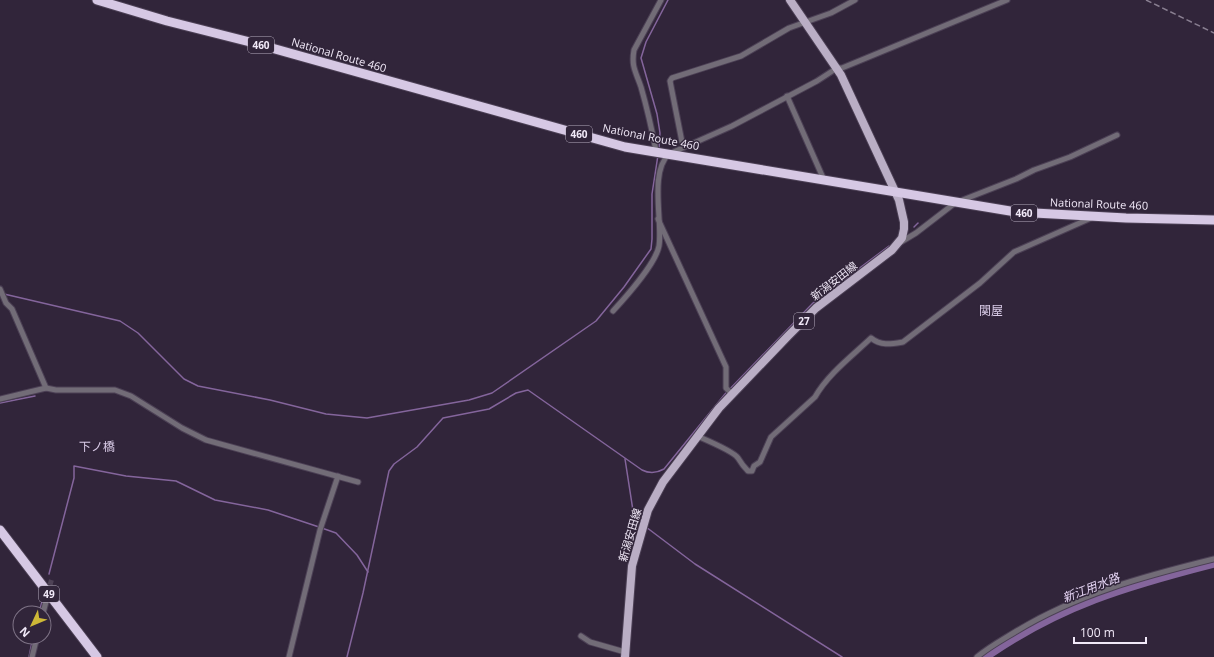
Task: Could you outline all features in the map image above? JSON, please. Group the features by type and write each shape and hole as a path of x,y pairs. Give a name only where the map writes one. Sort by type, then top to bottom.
{"highway":[{"name":"National Route 460","path":"97,0 167,21 254,43 625,147 1016,212 1214,220"},
{"name":"49","path":"0,530 97,657"}],"main road":[{"path":"790,0 837,68 850,92 893,191 899,200 904,222 902,238 898,244"},
{"name":"新潟安田線","path":"625,654 632,566 642,526 648,510 663,482 732,394 816,308 898,244"}],"street":[{"path":"614,311 653,260 659,247 658,218 660,175 665,157 633,69 633,58 634,50 661,0"},
{"path":"683,147 670,80 672,78 741,56 789,28 831,13 855,0"},
{"path":"663,153 683,147 732,126 817,81 837,68 842,68 1007,0"},
{"path":"787,96 824,180"},
{"path":"898,244 916,233 955,203 1016,179 1034,170 1070,157 1117,134"},
{"path":"698,436 731,453 738,458 740,464 748,471 752,471 754,466 760,462 771,437 815,397 819,390 842,365 871,338 878,343 889,344 903,342 980,283 1014,252 1094,216"},
{"path":"658,218 726,367 726,388 732,394"},
{"path":"0,289 4,300 12,309 46,388"},
{"path":"0,399 46,388 115,390 131,396 182,428 206,440 358,482"},
{"path":"289,657 320,530 338,476"},
{"path":"977,657 998,642 1059,608 1140,578 1214,559"},
{"path":"45,605 47,598"},
{"path":"581,636 590,642 625,654"},
{"path":"32,657 35,645"}],"waterway":[{"path":"659,149 660,133 657,114 641,58 646,42 668,0"},
{"path":"4,294 120,321 138,333 184,379 198,386 270,400 326,414 367,418 469,400 492,393 596,321 624,287 651,249 652,194 658,155"},
{"path":"914,227 918,223"},
{"path":"347,657 363,593 389,471 394,464 417,447 443,418 489,409 516,393 528,390 642,470 651,472 659,471 664,469 725,394 813,303 889,246"},
{"path":"0,403 35,396"},
{"path":"625,459 634,517 639,522"},
{"path":"49,574 74,478 74,466 126,476 176,481 215,500 268,510 336,533 357,555 368,572"},
{"path":"646,527 695,564 842,657"},
{"name":"新江用水路","path":"985,657 1040,623 1067,610 1123,589 1214,563"},
{"path":"41,605 44,594"},
{"path":"29,657 31,645"}],"tunnel":[{"path":"48,592 52,578"}],"railway":[{"path":"1146,0 1214,33"}],"district":[{"name":"関屋","path":"991,311"},
{"name":"下ノ橋","path":"97,447"}]}
